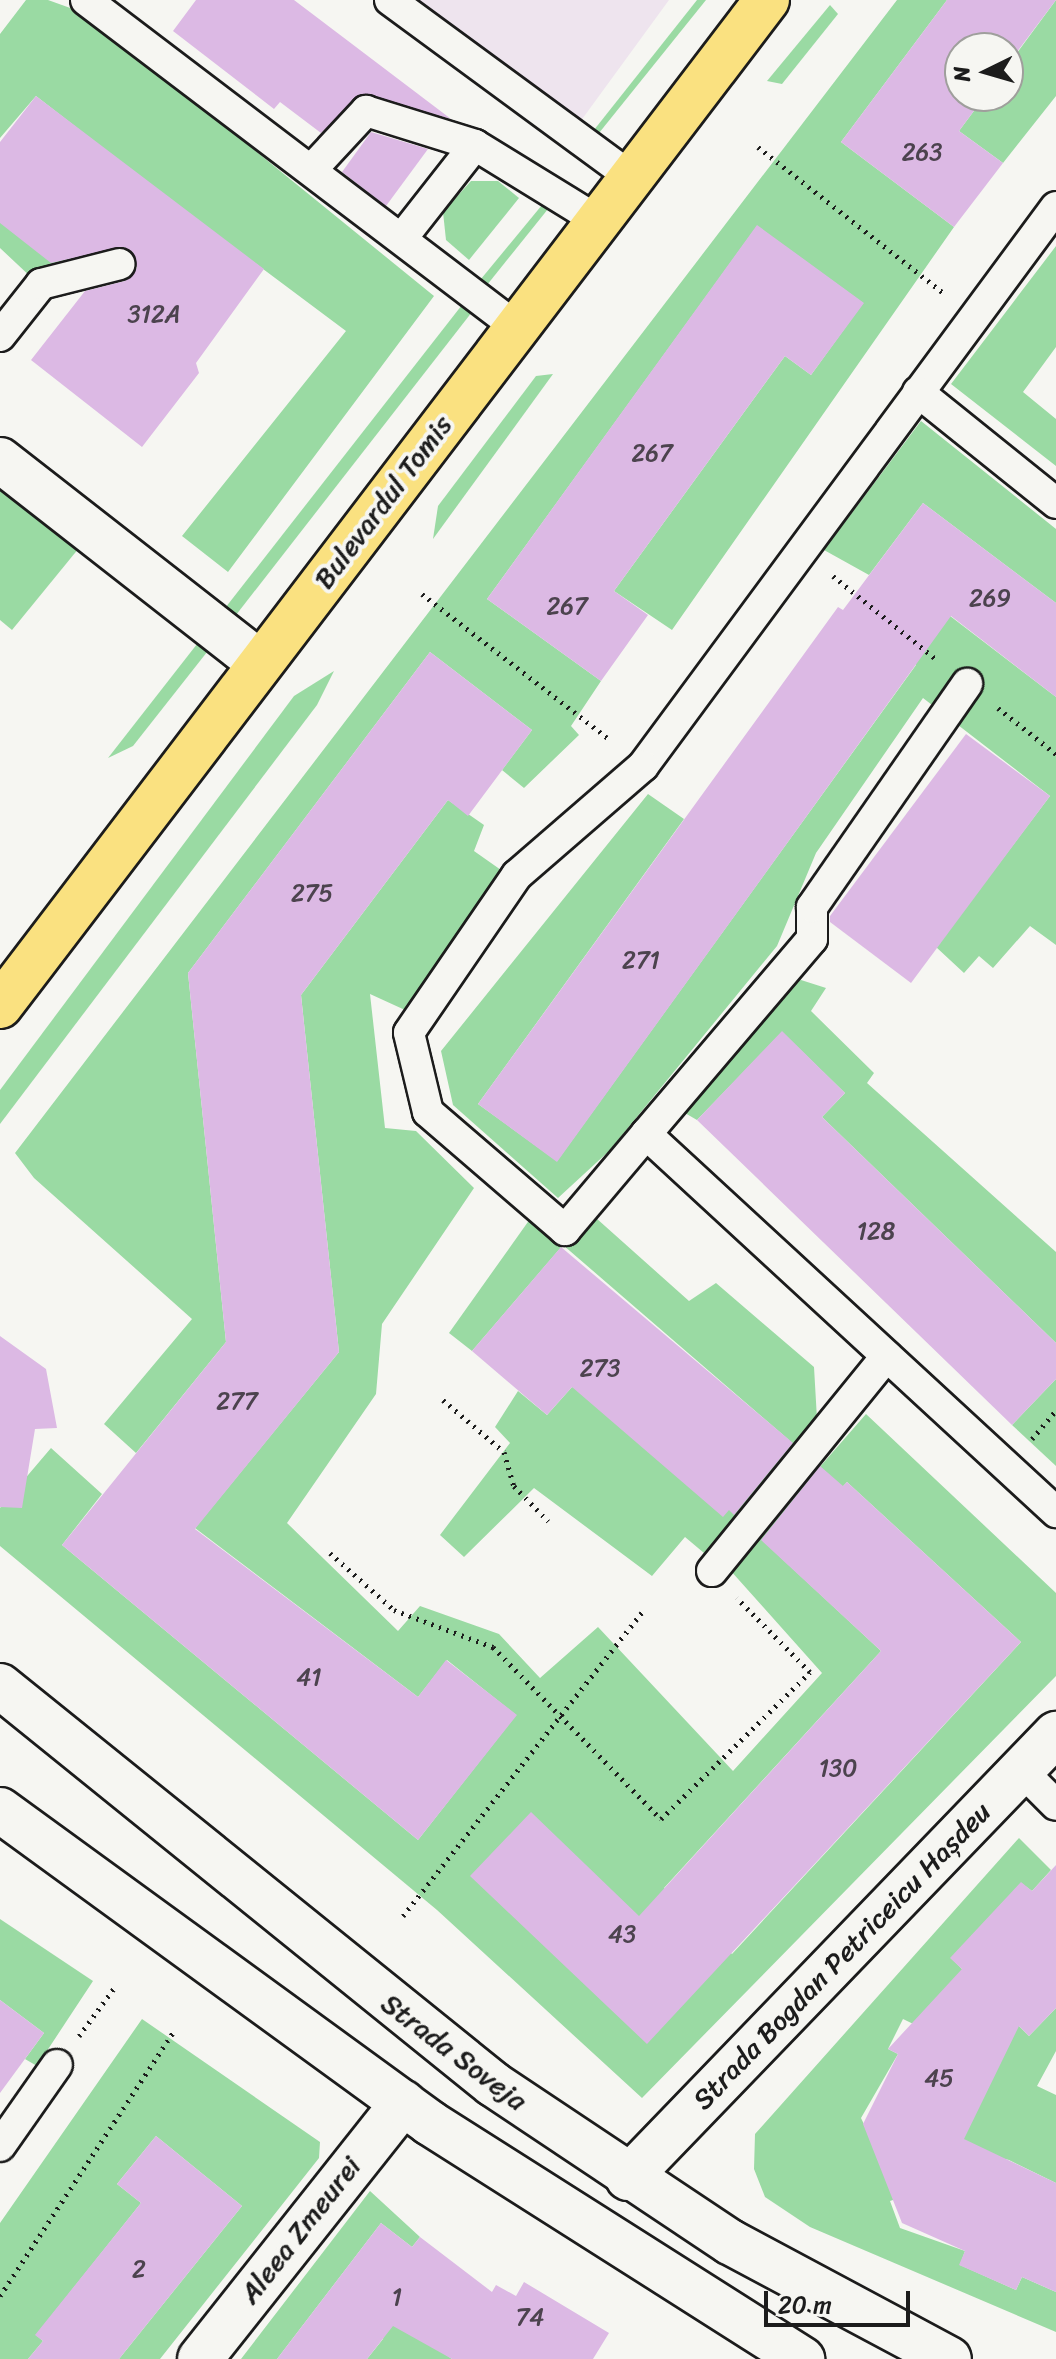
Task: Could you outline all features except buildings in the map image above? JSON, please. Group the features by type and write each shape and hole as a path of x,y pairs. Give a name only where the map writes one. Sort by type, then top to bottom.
{"main road":[{"name":"Bulevardul Tomis","path":"0,1006 515,326 767,0"},
{"path":"0,460 259,662"},
{"name":"Strada Soveja","path":"0,1686 332,1959 628,2178 730,2242 949,2359"},
{"name":"Strada Bogdan Petriceicu Hașdeu","path":"628,2178 1056,1734"},
{"path":"0,1810 403,2103 802,2359"},
{"name":"Aleea Zmeurei","path":"200,2359 403,2103"}],"lane":[{"path":"86,0 313,168 515,326"},
{"path":"390,0 631,177"},
{"path":"313,168 366,111 475,145 597,220"},
{"path":"402,238 475,145"},
{"path":"967,684 812,907 812,939 565,1230 428,1112 409,1033 517,875 643,766 1056,207"},
{"path":"0,336 41,284 120,264"},
{"path":"918,392 1056,503"},
{"path":"646,1134 1056,1512"},
{"path":"712,1571 887,1356"},
{"path":"1021,1770 1056,1805"},
{"path":"0,2146 57,2065"}],"path":[{"path":"758,147 974,317"},
{"path":"801,550 1056,754"},
{"path":"422,594 643,766"},
{"path":"443,1400 504,1452 514,1486 548,1521"},
{"path":"330,1553 394,1610 493,1647 661,1819 810,1672 712,1571"},
{"path":"403,1916 642,1612"},
{"path":"57,2065 115,1987"},
{"path":"0,2296 175,2030"}],"shaded area":[{"path":"386,0 669,0 572,133"}],"green space":[{"path":"26,0 48,0 87,14 434,296 228,572 182,536 346,331 145,181 88,259 33,279 0,248 0,223 112,155 36,96 0,138 0,34"},
{"path":"697,0 706,0 595,138 590,135"},
{"path":"897,0 947,0 841,142 954,227 672,630 614,591 785,356 811,375 863,303 757,226 487,599 601,681 571,726 579,735 524,788 502,770 532,730 430,652 188,973 226,1342 136,1453 104,1424 192,1319 34,1178 15,1153"},
{"path":"1056,0 1056,96 1003,163 959,131 973,112 1024,112 1024,43"},
{"path":"830,5 838,14 782,84 767,81"},
{"path":"471,181 498,181 519,198 469,260 446,240 443,212"},
{"path":"542,205 548,209 483,290 476,285"},
{"path":"1056,246 1056,347 1023,392 1056,419 1056,466 951,384"},
{"path":"469,296 479,303 222,633 133,746 108,758"},
{"path":"553,374 433,539 438,506 536,376"},
{"path":"921,421 1056,529 1056,603 923,503 869,575 824,550"},
{"path":"0,484 79,548 12,630 0,620"},
{"path":"924,596 1056,697 1056,945 1030,926 993,968 979,956 964,973 936,947 1050,796 923,698 816,853 777,946 609,1151 558,1198 453,1105 441,1051 648,794 684,819 478,1104 557,1161 916,665 914,610"},
{"path":"334,671 317,705 0,1124 0,1090 294,696"},
{"path":"448,800 484,825 474,851 501,870 405,1010 370,994 385,1128 416,1131 474,1188 382,1324 376,1394 287,1523 398,1631 420,1606 499,1634 540,1678 598,1627 733,1771 822,1673 730,1570 866,1414 1056,1593 1056,1676 642,2098 437,1910 0,1546 0,1508 51,1448 102,1494 62,1545 418,1840 516,1715 447,1660 418,1697 195,1528 339,1352 301,995","holes":["847,1482 1021,1642 732,1954 664,1888 881,1651 779,1556"]},
{"path":"801,980 826,988 811,1011 874,1073 867,1083 1056,1252 1056,1343 822,1117 845,1093 782,1032 697,1120 678,1109 781,987"},
{"path":"596,1218 689,1301 716,1283 814,1367 817,1419 704,1553 685,1537 652,1576 534,1488 464,1557 440,1535 510,1443 495,1427 518,1391 547,1415 572,1387 789,1440 563,1245 472,1351 449,1333 530,1219 554,1242"},
{"path":"1056,1379 1056,1466 1012,1425"},
{"path":"1019,1838 1051,1870 1032,1891 1021,1883 951,1958 962,1969 975,2054 903,2019 888,2049 898,2054 861,2118 899,2198 890,2201 900,2228 965,2251 960,2265 1016,2290 1022,2277 1056,2292 1056,2332 810,2227 765,2197 754,2169 755,2134"},
{"path":"0,1919 93,1981 37,2066 25,2059 44,2033 0,2000"},
{"path":"1056,2008 1056,2051 1037,2086 1056,2095 1056,2183 1009,2160 953,2146 1018,2025 1029,2036"},
{"path":"142,2019 320,2142 319,2158 160,2359 119,2359 242,2206 156,2136 117,2184 141,2203 36,2335 43,2341 28,2359 0,2359 0,2223"},
{"path":"370,2191 420,2237 412,2247 381,2223 277,2359 241,2359"},
{"path":"387,2312 452,2359 367,2359 383,2339"}]}
